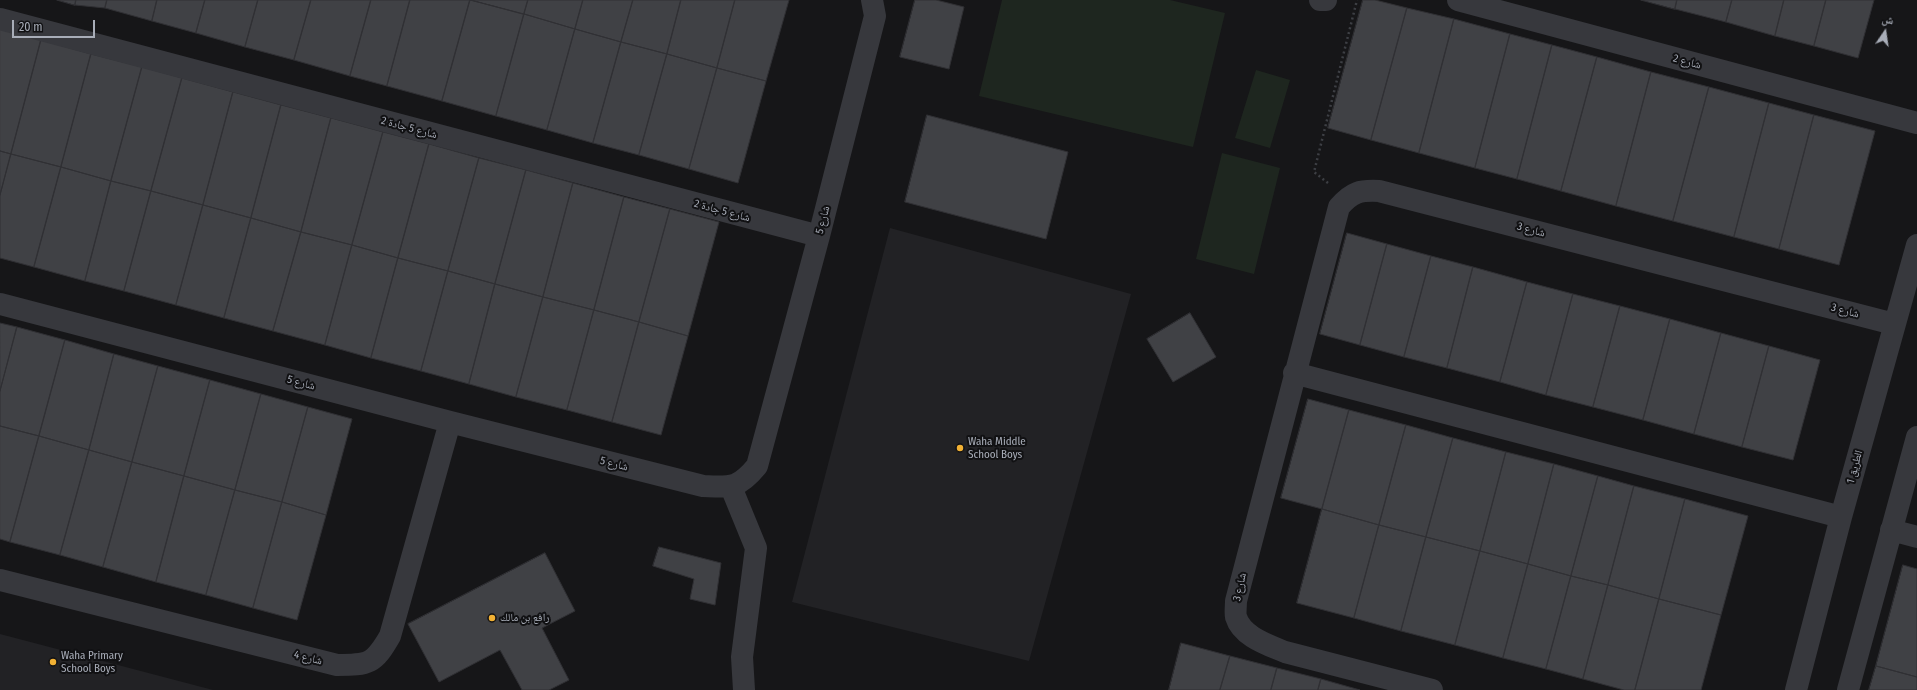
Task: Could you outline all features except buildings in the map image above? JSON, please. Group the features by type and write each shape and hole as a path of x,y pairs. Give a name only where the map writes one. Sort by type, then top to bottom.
{"street":[{"name":"شارع 5","path":"0,304 450,422 704,486 732,487 747,478 757,466 819,236 875,16 872,0"},
{"path":"1320,0 1326,0"},
{"name":"شارع 2","path":"1458,0 1917,123"},
{"name":"شارع 5 جادة 2","path":"0,19 819,236"},
{"name":"شارع 3","path":"1432,690 1285,652 1262,642 1245,631 1236,617 1236,601 1294,373 1339,207 1347,198 1355,193 1366,190 1379,191 1894,324"},
{"name":"الطريق 1","path":"1796,690 1841,517 1917,246"},
{"path":"1294,373 1841,517"},
{"name":"شارع 4","path":"0,580 337,665 356,665 368,663 380,654 390,636 450,422"},
{"path":"1848,690 1917,437"},
{"path":"732,487 756,548 742,657 744,690"},
{"path":"1891,530 1917,537"}],"path":[{"path":"1347,198 1314,172 1357,0"}],"shaded area":[{"path":"1002,0 1170,0 1225,13 1193,147 979,96"},
{"path":"1256,70 1290,80 1270,148 1235,138"},
{"path":"1222,153 1280,168 1254,274 1196,259"},
{"name":"Waha Middle School Boys","path":"890,228 1131,294 1029,661 792,602"},
{"name":"Waha Primary School Boys","path":"0,634 213,690 0,690"}],"place":[{"name":"Waha Middle School Boys","path":"960,448"},
{"name":"رافع بن مالك","path":"492,618"},
{"name":"Waha Primary School Boys","path":"53,662"}]}
